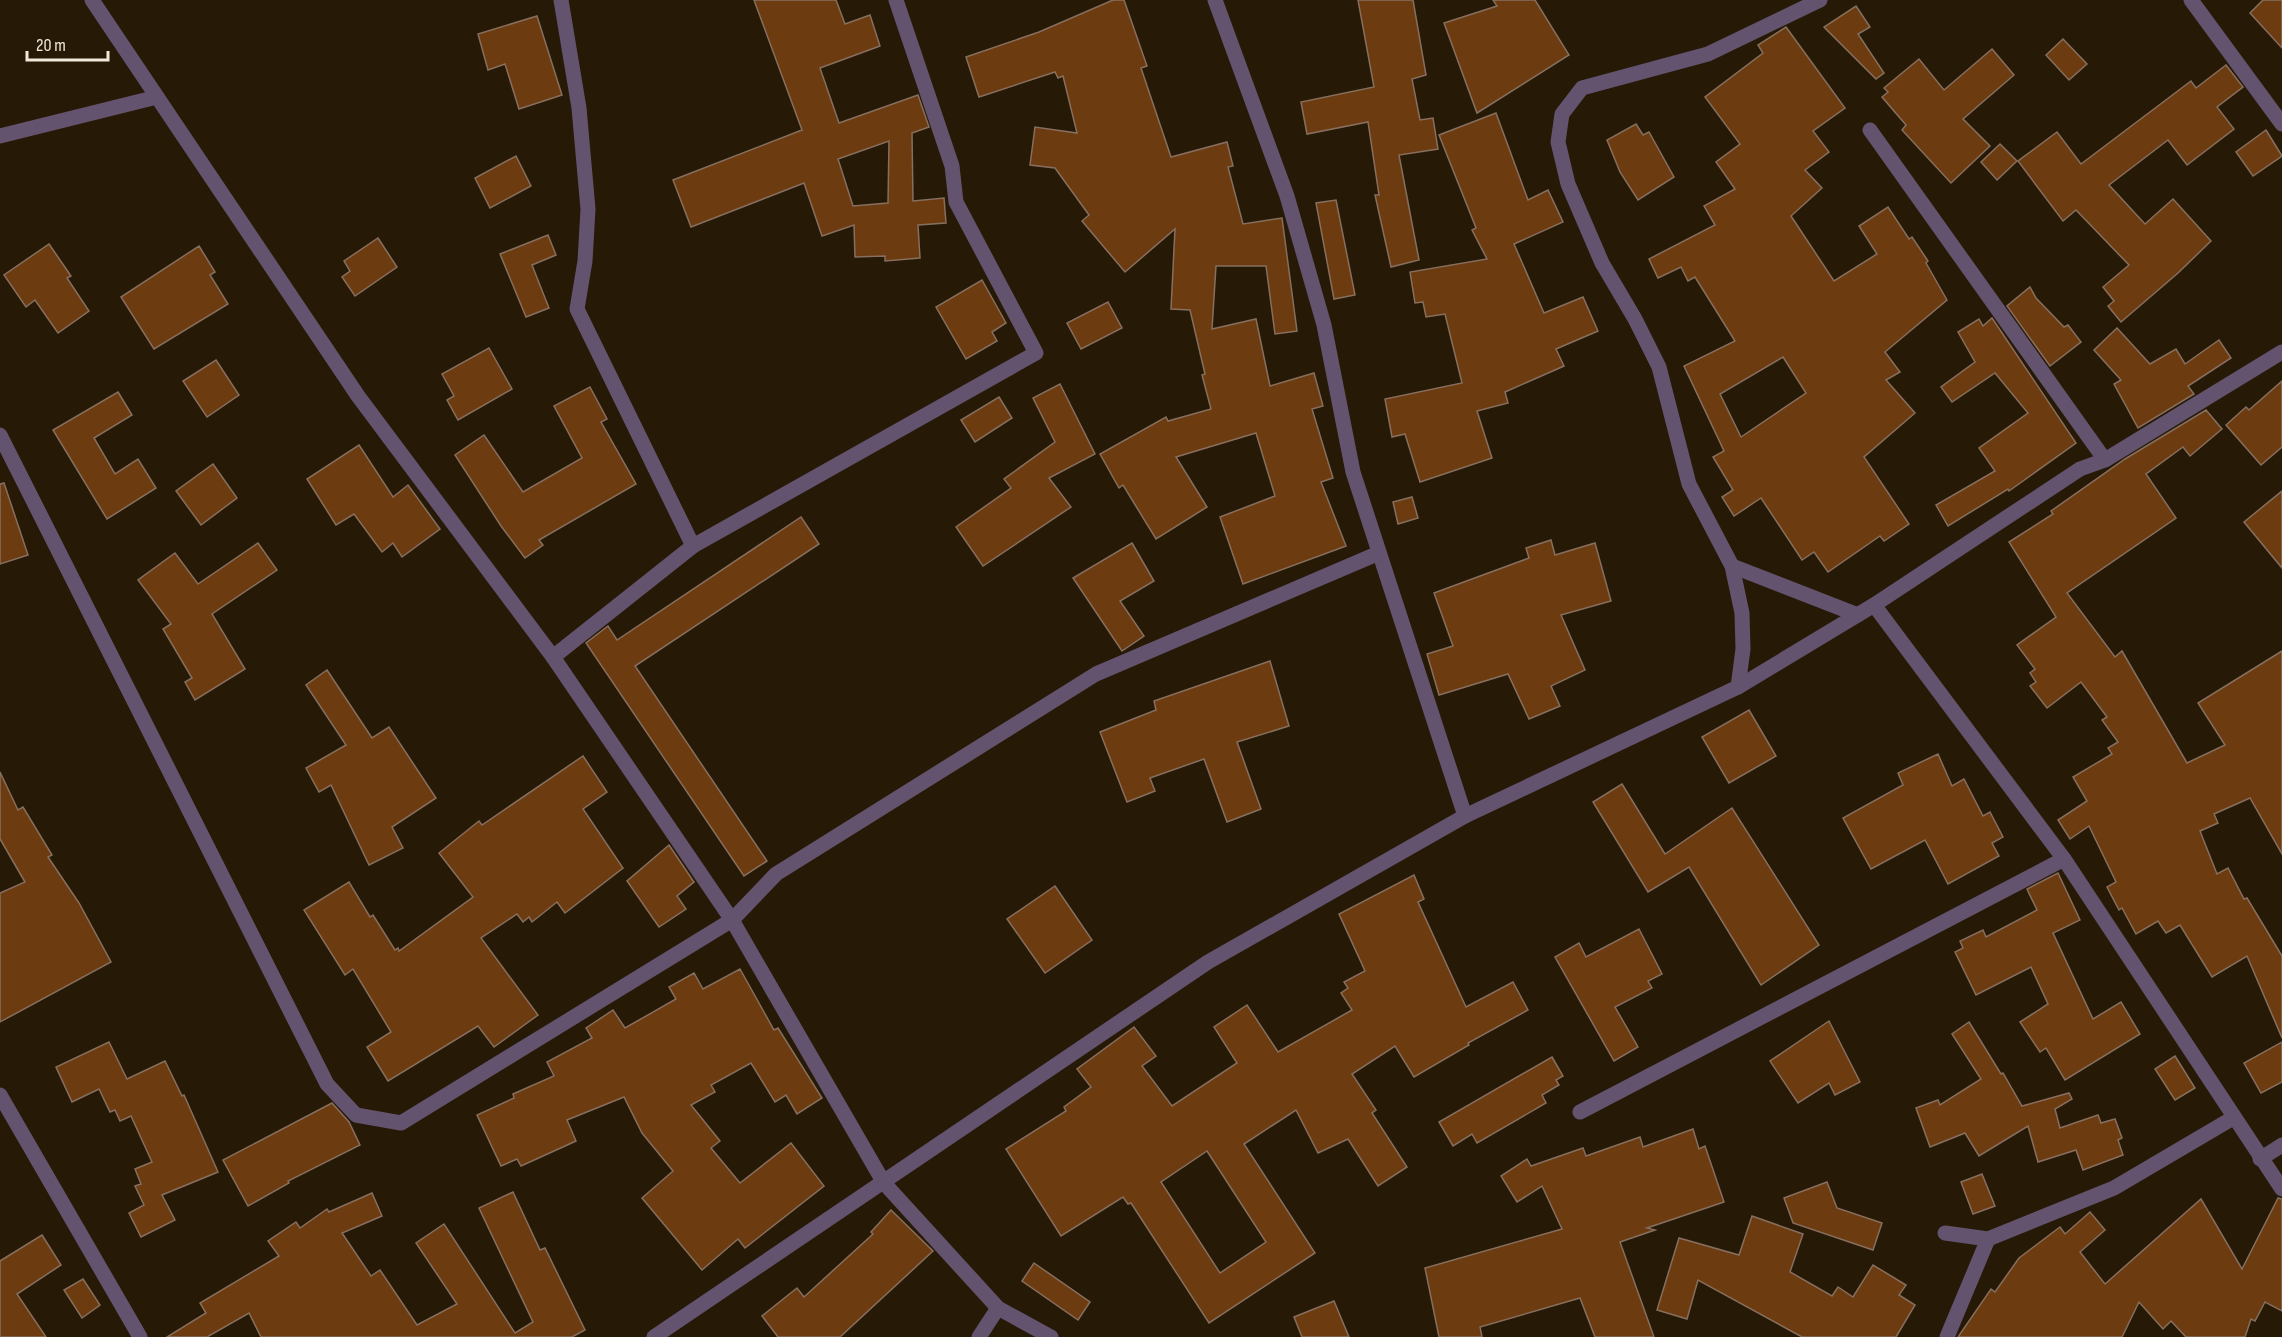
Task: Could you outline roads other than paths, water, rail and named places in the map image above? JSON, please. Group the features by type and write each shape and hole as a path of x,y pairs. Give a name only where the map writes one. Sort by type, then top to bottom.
{"street":[{"path":"92,0 358,396 553,657 732,920 884,1183 998,1308 1051,1337"},
{"path":"561,0 579,108 588,210 585,261 577,309 693,546"},
{"path":"553,657 693,546 1036,353 956,202 952,166 896,0"},
{"path":"1215,0 1287,196 1324,325 1353,472 1465,816"},
{"path":"1738,687 1743,649 1742,613 1732,566 1689,484 1659,367 1635,319 1602,263 1568,184 1558,141 1562,114 1582,88 1630,73 1708,54 1820,0"},
{"path":"2191,0 2282,124"},
{"path":"0,136 157,97"},
{"path":"1870,130 2105,460"},
{"path":"654,1337 884,1183 989,1108 1208,963 1465,816 1738,687 1874,605 2080,469 2105,460 2282,352"},
{"path":"0,435 327,1084 356,1116 401,1123 732,920 776,874 1096,674 1379,553"},
{"path":"1732,566 1858,615"},
{"path":"1874,605 2064,859 2260,1159 2282,1189"},
{"path":"1580,1112 2064,859"},
{"path":"0,1095 140,1337"},
{"path":"1945,1233 1988,1239 2114,1188 2233,1118"},
{"path":"2260,1159 2282,1145"},
{"path":"1947,1337 1988,1239"},
{"path":"979,1337 998,1308"}]}
